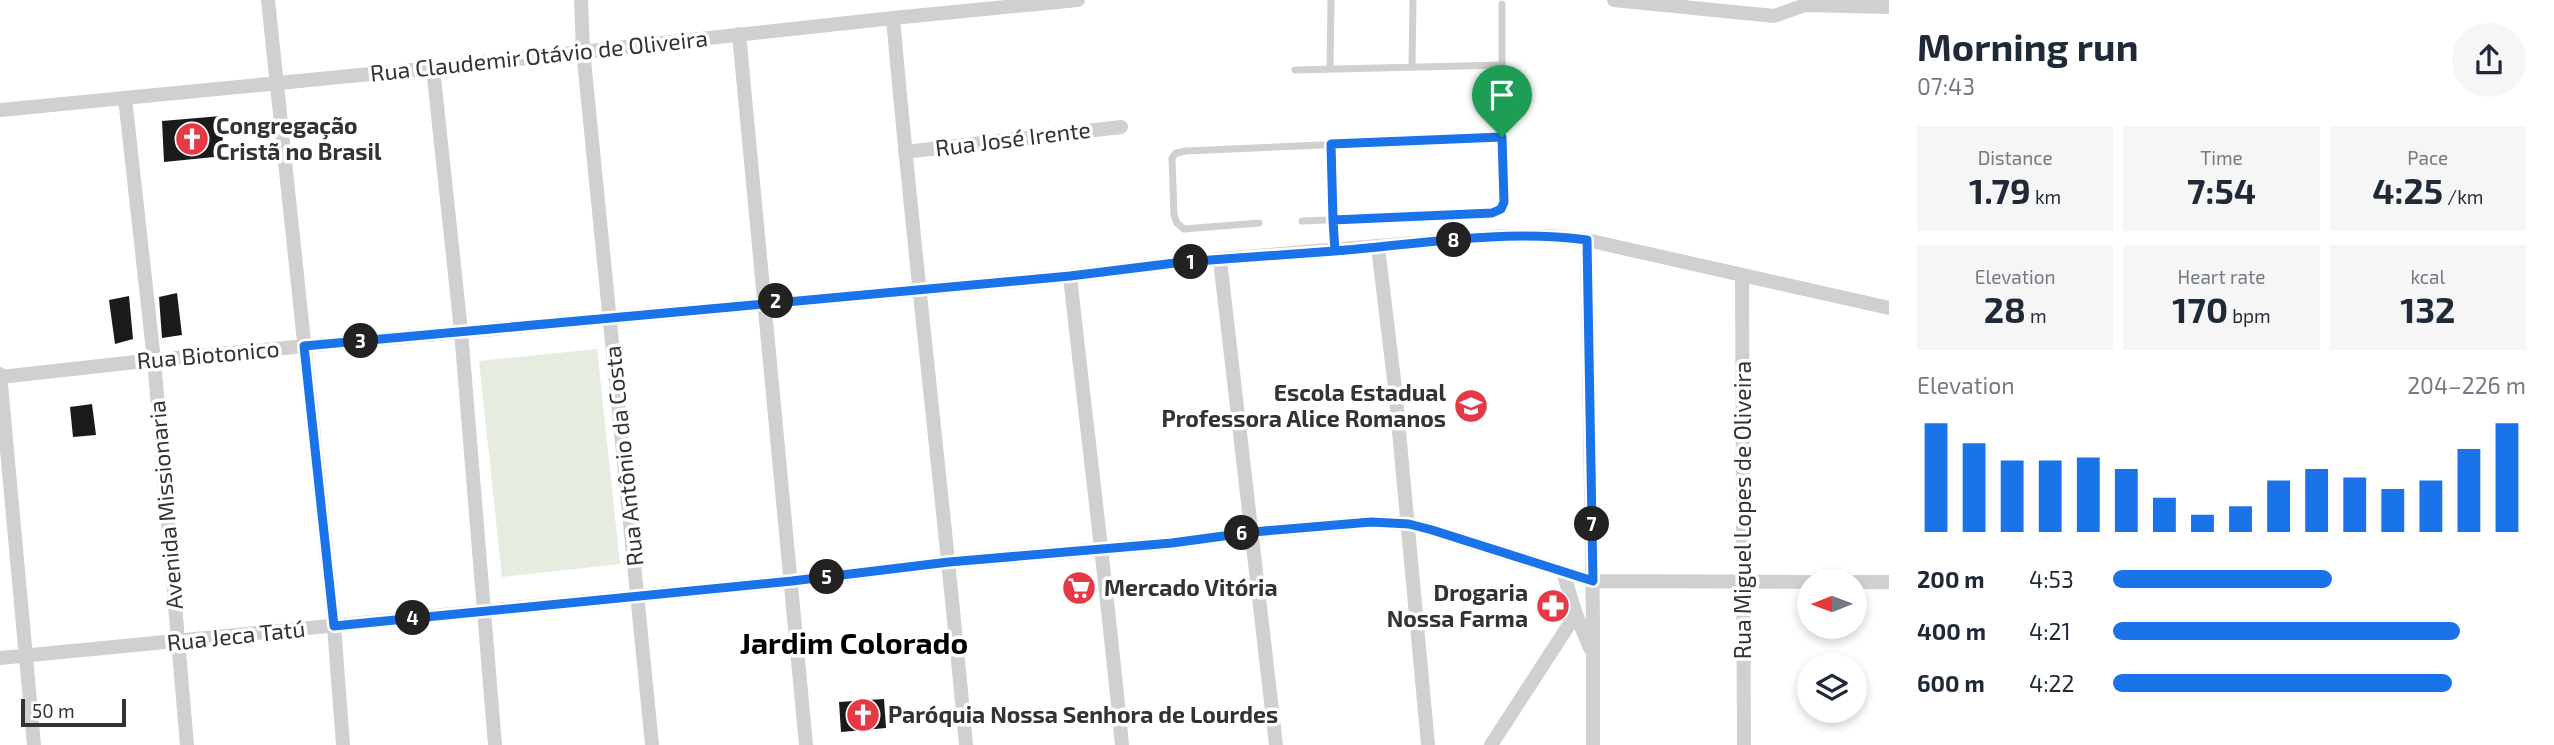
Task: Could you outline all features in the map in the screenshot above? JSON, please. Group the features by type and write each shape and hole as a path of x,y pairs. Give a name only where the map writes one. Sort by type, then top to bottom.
{"street":[{"path":"268,0 334,626 344,745"},
{"name":"Rua Antônio da Costa","path":"580,0 652,745"},
{"name":"Rua Claudemir Otávio de Oliveira","path":"0,110 433,68 583,50 1078,0"},
{"path":"1614,0 1774,16 1805,5 1889,7"},
{"path":"893,18 918,290 949,562 966,745"},
{"path":"739,34 806,745"},
{"path":"433,68 461,331 495,745"},
{"name":"Avenida Missionaria","path":"125,98 154,359 187,745"},
{"name":"Rua José Irente","path":"905,152 1121,127"},
{"name":"Rua Biotonico","path":"0,376 765,302 1502,236 1551,236 1587,240 1889,308"},
{"path":"1587,240 1593,745"},
{"path":"1378,247 1409,524 1428,745"},
{"path":"1220,260 1276,745"},
{"name":"Rua Miguel Lopes de Oliveira","path":"1742,275 1744,745"},
{"path":"1070,276 1103,549 1122,745"},
{"path":"0,376 34,745"},
{"name":"Rua Jeca Tatú","path":"0,658 1371,522 1409,524 1593,581 1797,582"},
{"path":"1563,572 1593,656"},
{"path":"1867,582 1889,582"},
{"path":"1491,745 1576,614"}],"lane":[{"path":"1330,69 1331,0"},
{"path":"1412,67 1413,0"},
{"path":"1302,221 1492,213 1501,209 1504,202 1502,4"},
{"path":"1295,70 1502,65"},
{"path":"1259,223 1184,229 1177,223 1174,215 1171,158 1186,151 1502,137"},
{"path":"1331,144 1335,251"}],"shaded area":[{"path":"597,349 620,564 502,577 479,361"}],"building":[{"name":"Congregação Cristã no Brasil","path":"221,116 224,156 164,162 162,121"},
{"path":"177,293 182,335 162,338 159,297"},
{"path":"129,296 133,339 115,344 109,300"},
{"path":"92,404 96,435 73,437 70,407"},
{"name":"Paróquia Nossa Senhora de Lourdes","path":"884,699 886,728 841,732 839,702"}],"place":[{"name":"Congregação Cristã no Brasil","path":"192,139"},
{"name":"Escola Estadual Professora Alice Romanos","path":"1471,406"},
{"name":"Mercado Vitória","path":"1079,588"},
{"name":"Drogaria Nossa Farma","path":"1553,606"},
{"name":"Paróquia Nossa Senhora de Lourdes","path":"863,715"}],"district":[{"name":"Jardim Colorado","path":"854,644"}],"route":[{"path":"1502,137 1331,144 1333,226 1335,251 1502,236 1551,236 1587,240 1593,581 1432,530 1409,524 1371,522 1253,532 1172,543 949,562 792,581 334,626 304,346 1070,276 1183,262 1335,251 1333,220 1492,213 1501,209 1504,202 1502,137"}]}
